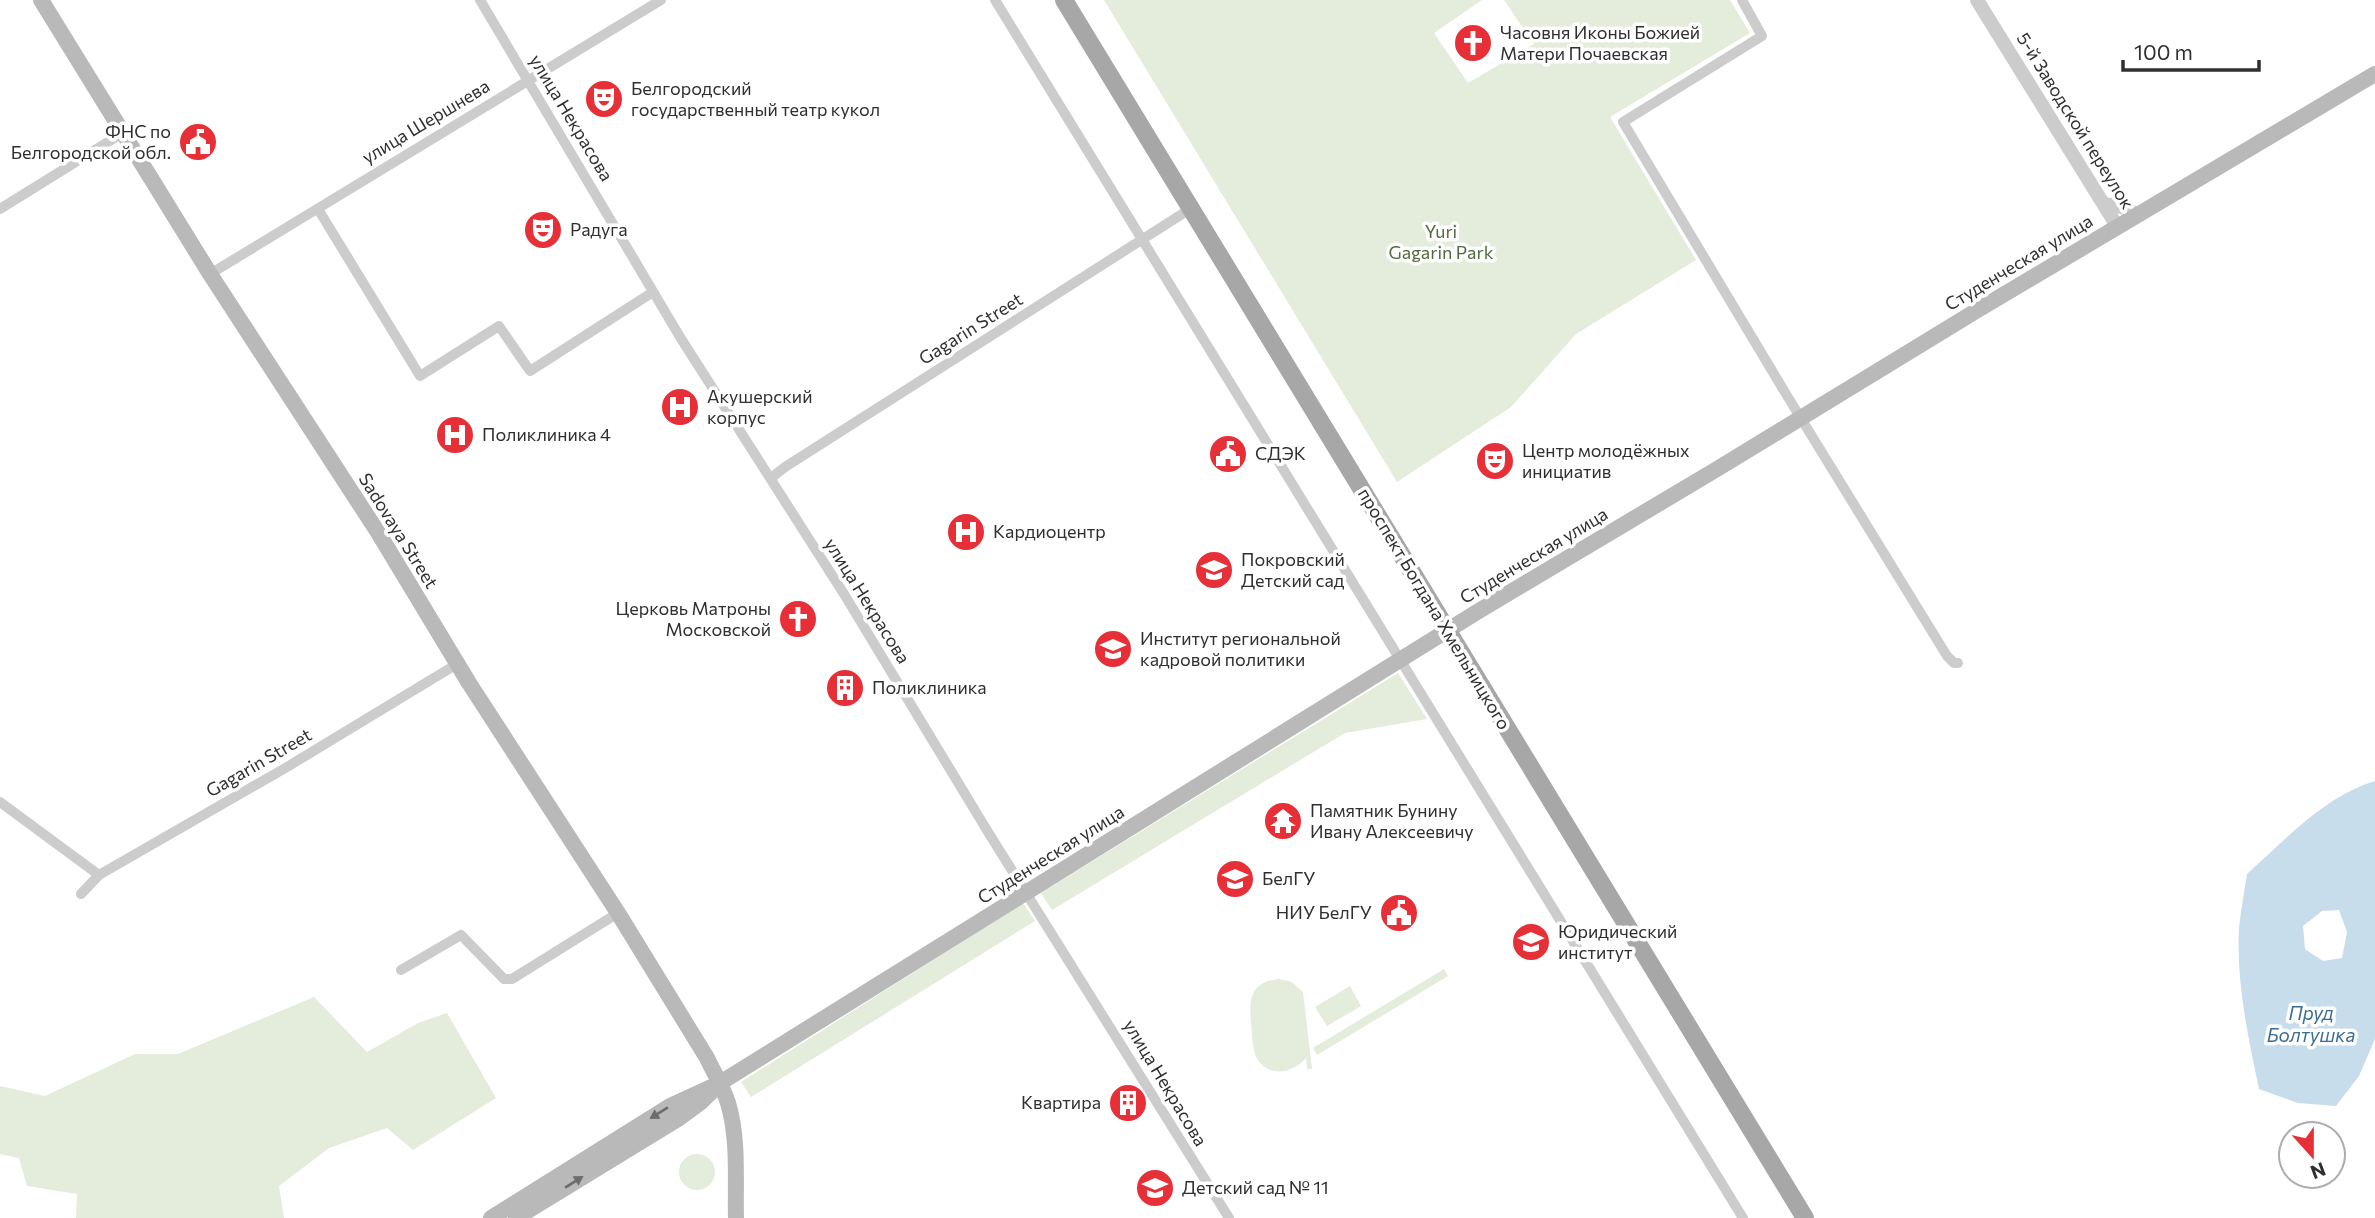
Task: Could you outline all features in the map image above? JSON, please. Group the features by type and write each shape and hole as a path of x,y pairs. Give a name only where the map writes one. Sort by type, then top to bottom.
{"main road":[{"name":"Sadovaya Street","path":"41,0 210,274 379,534 457,664 618,913 720,1083 728,1104 735,1138 736,1218"},
{"name":"проспект Богдана Хмельницкого","path":"1064,0 1805,1218"},
{"name":"Студенческая улица","path":"491,1218 670,1107 720,1083 1447,631 2137,214 2375,75"},
{"name":"Студенческая улица","path":"516,1218 678,1119 720,1083"}],"street":[{"name":"улица Некрасова","path":"480,0 653,292 1229,1218"},
{"name":"улица Шершнева","path":"210,274 661,0"},
{"path":"995,0 1743,1218"},
{"path":"1742,0 1762,36 1623,122 1800,418 1950,660 1958,663"},
{"name":"5-й Заводской переулок","path":"1978,0 2117,226"},
{"path":"0,209 124,132"},
{"path":"2104,204 2122,207 2137,214"},
{"path":"318,209 420,376 499,326 530,370 653,292"},
{"name":"Gagarin Street","path":"771,478 1191,209"},
{"name":"Gagarin Street","path":"81,894 99,875 287,767 457,664"},
{"path":"0,802 99,875"},
{"path":"401,970 461,935 504,979 512,979 618,913"}],"green space":[{"name":"Yuri Gagarin Park","path":"1104,0 1482,0 1434,33 1468,83 1534,44 1504,0 1730,0 1750,33 1610,117 1696,260 1576,334 1511,407 1397,482"},
{"path":"1398,673 1427,719 1345,733 1052,910 1041,893"},
{"path":"1023,903 1035,921 751,1097 741,1082"},
{"path":"1444,969 1448,976 1317,1055 1313,1048"},
{"path":"1279,979 1292,982 1303,992 1312,1069 1307,1069 1306,1058 1294,1068 1273,1071 1261,1064 1256,1057 1250,1014 1251,999 1262,984"},
{"path":"1350,986 1361,1006 1327,1026 1315,1007"},
{"path":"314,997 367,1052 418,1023 447,1013 496,1098 413,1150 387,1128 329,1148 279,1186 284,1218 76,1218 77,1194 27,1186 19,1158 0,1154 0,1086 45,1096 135,1054 178,1054"},
{"path":"697,1154 710,1159 715,1172 710,1185 697,1190 684,1185 679,1172 684,1159"}],"water":[{"name":"Пруд Болтушка","path":"2375,781 2375,1039 2359,1076 2336,1106 2298,1103 2259,1089 2239,968 2239,928 2247,874 2306,820 2357,788","holes":["2339,910 2347,932 2342,958 2323,961 2305,949 2303,926 2322,911"]}],"place":[{"name":"Часовня Иконы Божией Матери Почаевская","path":"1473,43"},
{"name":"Белгородский государственный театр кукол","path":"604,99"},
{"name":"ФНС по Белгородской обл.","path":"198,142"},
{"name":"Радуга","path":"543,230"},
{"name":"Акушерский корпус","path":"680,407"},
{"name":"Поликлиника 4","path":"455,435"},
{"name":"СДЭК","path":"1228,454"},
{"name":"Центр молодёжных инициатив","path":"1495,461"},
{"name":"Кардиоцентр","path":"966,532"},
{"name":"Покровский Детский сад","path":"1214,570"},
{"name":"Церковь Матроны Московской","path":"798,619"},
{"name":"Институт региональной кадровой политики","path":"1113,649"},
{"name":"Поликлиника","path":"845,688"},
{"name":"Памятник Бунину Ивану Алексеевичу","path":"1283,821"},
{"name":"БелГУ","path":"1235,879"},
{"name":"НИУ БелГУ","path":"1399,913"},
{"name":"Юридический институт","path":"1531,942"},
{"name":"Квартира","path":"1128,1103"},
{"name":"Детский сад № 11","path":"1155,1188"}]}
